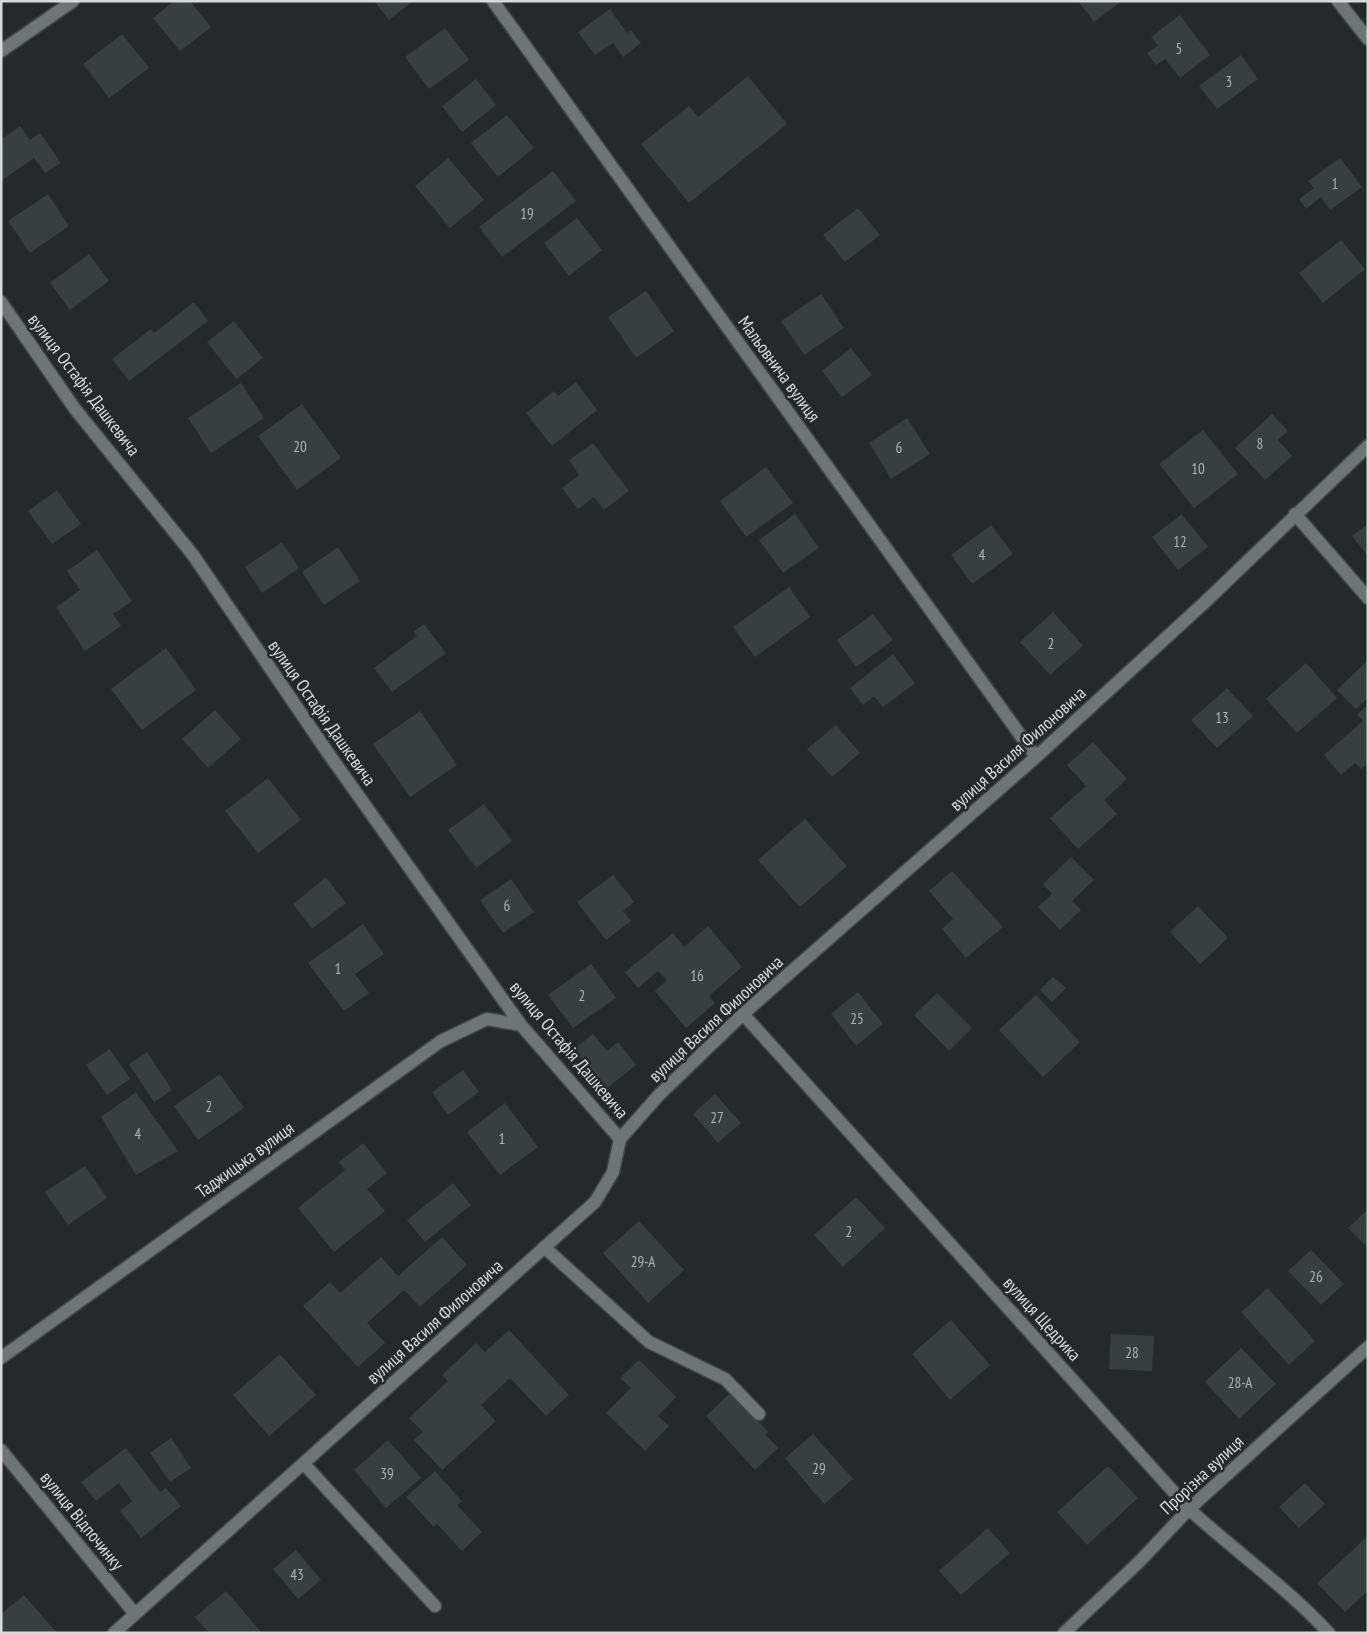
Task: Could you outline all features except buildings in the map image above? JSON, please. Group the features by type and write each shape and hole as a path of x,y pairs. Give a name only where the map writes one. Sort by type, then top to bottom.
{"street":[{"path":"1,51 73,1"},
{"name":"Мальовнича вулиця","path":"493,1 1036,758"},
{"path":"1338,1 1368,39"},
{"name":"вулиця Остафія Дашкевича","path":"1,302 75,408 193,555 328,752 520,1025 620,1138"},
{"name":"вулиця Василя Филоновича","path":"114,1633 595,1202 614,1172 620,1138 659,1095 743,1014 1036,758 1204,603 1368,446"},
{"path":"1295,514 1368,598"},
{"name":"вулиця Щедрика","path":"743,1014 1189,1508 1226,1542 1280,1585 1329,1633"},
{"name":"Таджицька вулиця","path":"1,1358 442,1041 487,1019 520,1025"},
{"path":"544,1247 649,1342 726,1379 759,1414"},
{"name":"Прорізна вулиця","path":"1064,1633 1140,1561 1189,1508 1368,1347"},
{"name":"вулиця Відпочинку","path":"1,1450 135,1614"},
{"path":"304,1464 435,1606"}]}
